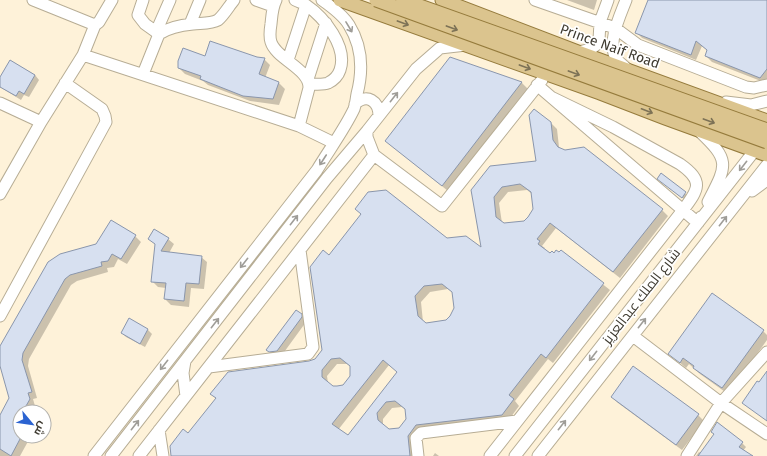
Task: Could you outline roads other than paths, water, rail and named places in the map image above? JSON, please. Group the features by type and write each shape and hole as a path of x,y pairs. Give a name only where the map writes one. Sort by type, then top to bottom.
{"main road":[{"path":"340,0 761,153"},
{"path":"376,0 767,142"},
{"path":"403,0 767,130"},
{"name":"Prince Naif Road","path":"442,0 578,52 767,121"},
{"path":"665,118 688,120 693,112 693,106 674,87"}],"street":[{"path":"33,0 95,25"},
{"path":"0,194 41,122 83,55 95,25 99,22 112,0"},
{"path":"143,0 138,14 145,24 158,33"},
{"path":"143,74 170,0"},
{"path":"190,24 200,0"},
{"path":"158,33 190,24 212,22 218,19 234,0"},
{"path":"256,0 275,3 270,32 270,42 277,52 288,60 309,82 326,84 337,76 341,68 342,58 340,45 326,23 306,5 295,0"},
{"path":"94,456 317,170 347,122 355,104 360,83 360,53 356,38 348,24 334,9 322,0"},
{"path":"535,0 615,28 638,45 746,87 754,88 767,85"},
{"path":"578,52 591,49 596,46 599,40 600,22 608,0"},
{"path":"626,0 615,28 614,53 617,60 626,69"},
{"path":"288,60 306,5"},
{"path":"299,126 309,88 309,82 326,23"},
{"path":"111,456 327,178 367,131 416,69 440,48 466,45"},
{"path":"83,55 299,126 334,143"},
{"path":"367,131 367,137 374,155 442,206 546,74"},
{"path":"0,316 106,122 102,109 65,84"},
{"path":"537,85 698,223 720,177 722,161 717,148 697,129"},
{"path":"490,456 694,196 697,187 695,178 690,171 653,148 551,97"},
{"path":"355,104 360,100 367,98 373,100 377,106 379,116"},
{"path":"712,100 745,104 767,101"},
{"path":"0,102 41,122"},
{"name":"شارع الملك عبدالعزيز","path":"515,456 698,223 761,153 767,135"},
{"path":"188,385 209,367 374,155"},
{"name":"شارع الملك عبدالعزيز","path":"538,456 767,165"},
{"path":"738,202 767,180"},
{"path":"209,367 308,354 314,347 300,250"},
{"path":"633,336 721,403 767,434"},
{"path":"687,456 721,403 767,352"},
{"path":"139,456 186,396 188,385 185,360"},
{"path":"418,456 416,438 420,432 517,421"},
{"path":"159,430 163,456"}]}
